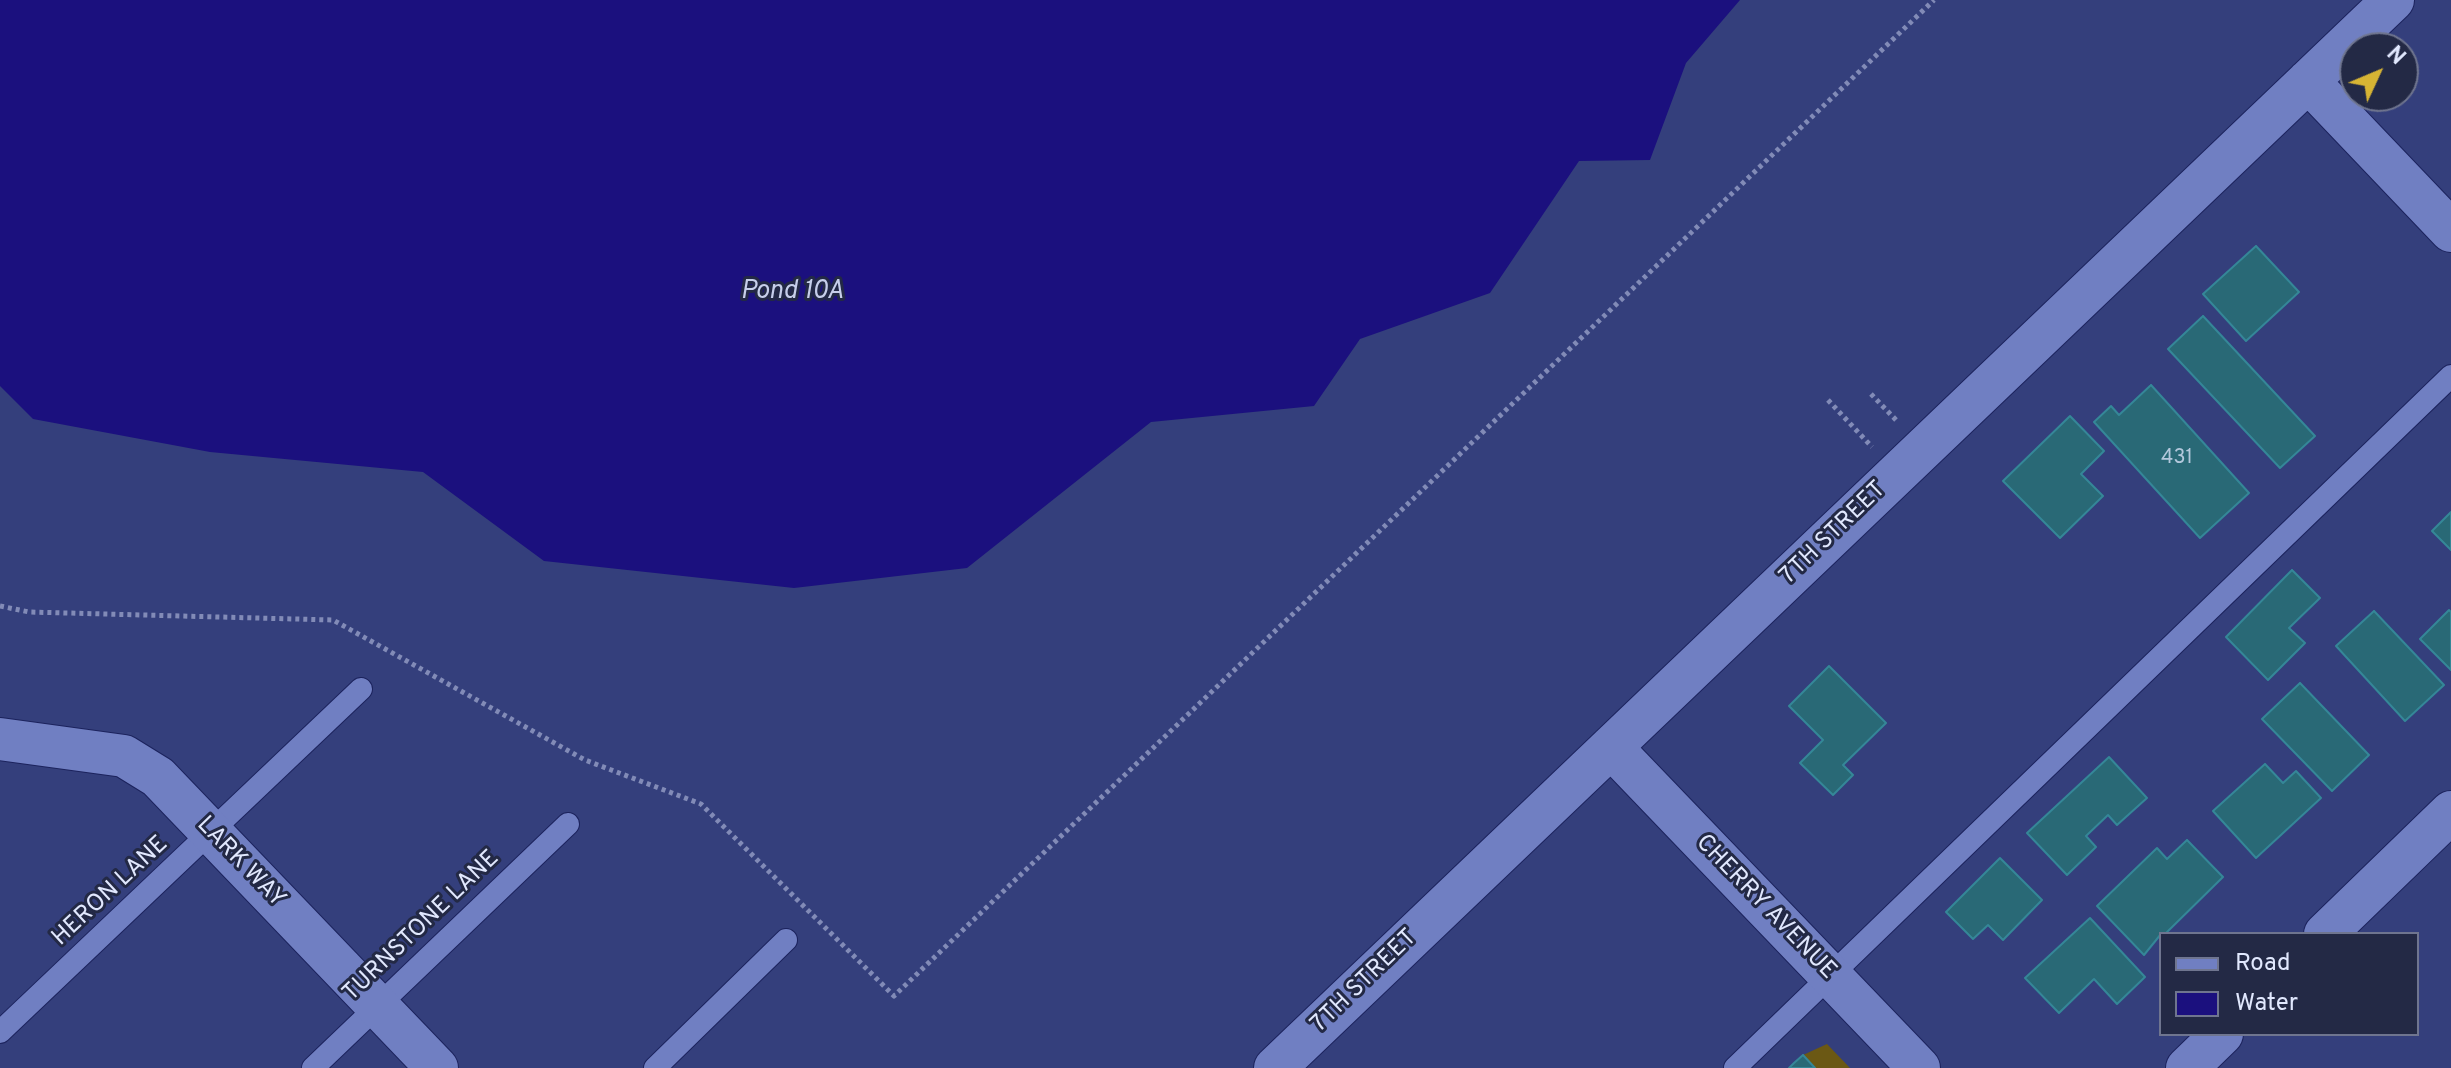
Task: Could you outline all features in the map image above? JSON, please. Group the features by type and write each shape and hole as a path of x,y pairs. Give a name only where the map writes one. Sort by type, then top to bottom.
{"street":[{"name":"7TH STREET","path":"1275,1068 2393,0"},
{"path":"2308,81 2451,231"},
{"name":"LARK WAY","path":"0,739 124,756 158,777 437,1068"},
{"name":"CHERRY AVENUE","path":"1611,747 1919,1068"},
{"path":"2327,932 2450,814"},
{"path":"2187,1068 2220,1036"}],"lane":[{"path":"1735,1068 2451,376"},
{"name":"HERON LANE","path":"0,1032 361,689"},
{"name":"TURNSTONE LANE","path":"313,1068 568,824"},
{"path":"655,1068 786,940"}],"path":[{"path":"0,606 29,612 333,620 585,760 701,804 894,996 1934,0"},
{"path":"1828,400 1897,474"}],"shaded area":[{"path":"1827,1044 1850,1068 1815,1068 1803,1055"}],"water":[{"name":"Pond 10A","path":"0,0 1740,0 1686,63 1650,160 1579,161 1490,293 1360,339 1314,406 1151,422 967,568 794,588 544,561 423,472 210,452 33,419 0,386"}],"building":[{"path":"2256,246 2299,292 2246,341 2203,294"},
{"path":"2203,316 2315,436 2280,468 2168,349"},
{"path":"2151,385 2249,493 2200,538 2094,422 2111,406 2119,415"},
{"path":"2070,416 2104,451 2081,474 2103,496 2060,538 2003,481"},
{"path":"2451,512 2451,550 2432,531"},
{"path":"2292,570 2320,598 2289,628 2305,643 2268,680 2226,637"},
{"path":"2449,610 2451,612 2451,670 2420,639"},
{"path":"2374,611 2444,685 2405,721 2336,646"},
{"path":"1829,666 1886,723 1843,765 1853,775 1833,795 1800,763 1823,740 1789,706"},
{"path":"2300,683 2369,755 2332,791 2262,719"},
{"path":"2109,757 2147,798 2117,825 2108,815 2086,836 2096,847 2067,875 2027,833"},
{"path":"2265,764 2283,783 2296,771 2321,798 2256,858 2213,811"},
{"path":"2187,840 2223,877 2167,932 2159,932 2159,936 2144,955 2097,906 2157,848 2167,859"},
{"path":"2000,858 2042,900 2003,940 1988,925 1973,939 1946,912"},
{"path":"2090,918 2145,977 2117,1004 2094,979 2059,1013 2025,978"},
{"path":"1803,1055 1815,1068 1789,1068 1794,1063"}]}
